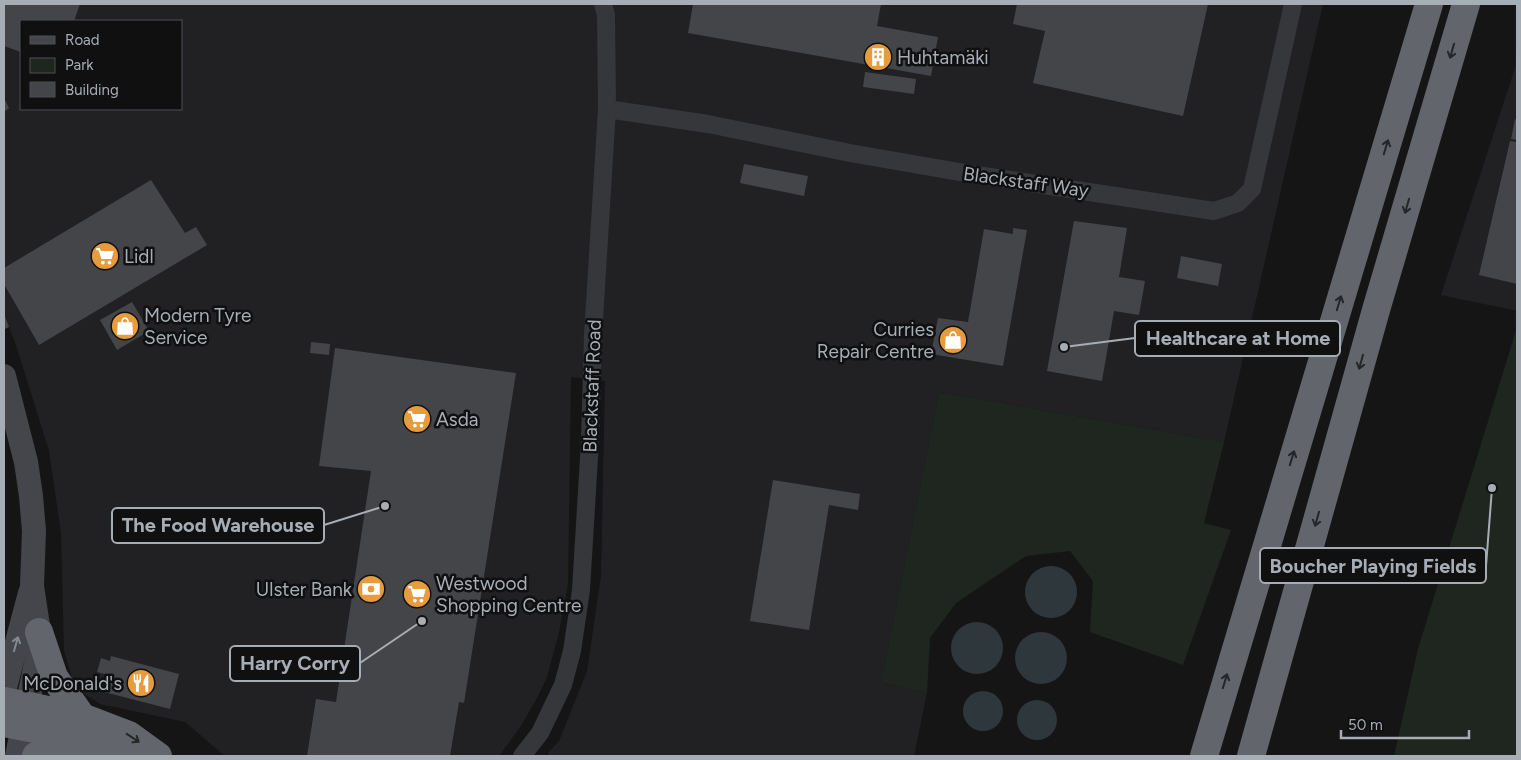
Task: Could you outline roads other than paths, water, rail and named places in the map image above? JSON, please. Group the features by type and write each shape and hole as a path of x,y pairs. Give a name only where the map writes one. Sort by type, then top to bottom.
{"highway":[{"path":"1204,756 1429,4"},
{"path":"1251,756 1374,319 1466,4"},
{"path":"39,632 54,678 82,717"},
{"path":"14,714 82,717 129,735 158,756"},
{"path":"14,714 50,733 127,756"},
{"path":"1195,756 1211,728"},
{"path":"36,756 60,749 98,748"}],"main road":[{"path":"4,376 26,462 31,496 34,532 32,586 39,632 14,714 17,756"},
{"path":"4,691 32,586"}],"street":[{"name":"Blackstaff Road","path":"522,756 540,733 563,685 572,651 582,590 590,441 593,336 607,109 606,15 603,4"},
{"name":"Blackstaff Way","path":"607,109 708,124 965,173 1214,211 1238,203 1252,189 1293,4"}],"place":[{"name":"Huhtamäki","path":"878,57"},
{"name":"Lidl","path":"105,256"},
{"name":"Modern Tyre Service","path":"125,326"},
{"name":"Curries Repair Centre","path":"953,340"},
{"name":"Healthcare at Home","path":"1064,347"},
{"name":"Asda","path":"417,419"},
{"name":"Boucher Playing Fields","path":"1492,488"},
{"name":"The Food Warehouse","path":"385,506"},
{"name":"Ulster Bank","path":"371,589"},
{"name":"Westwood Shopping Centre","path":"417,594"},
{"name":"Harry Corry","path":"422,621"},
{"name":"McDonald's","path":"141,683"}]}
